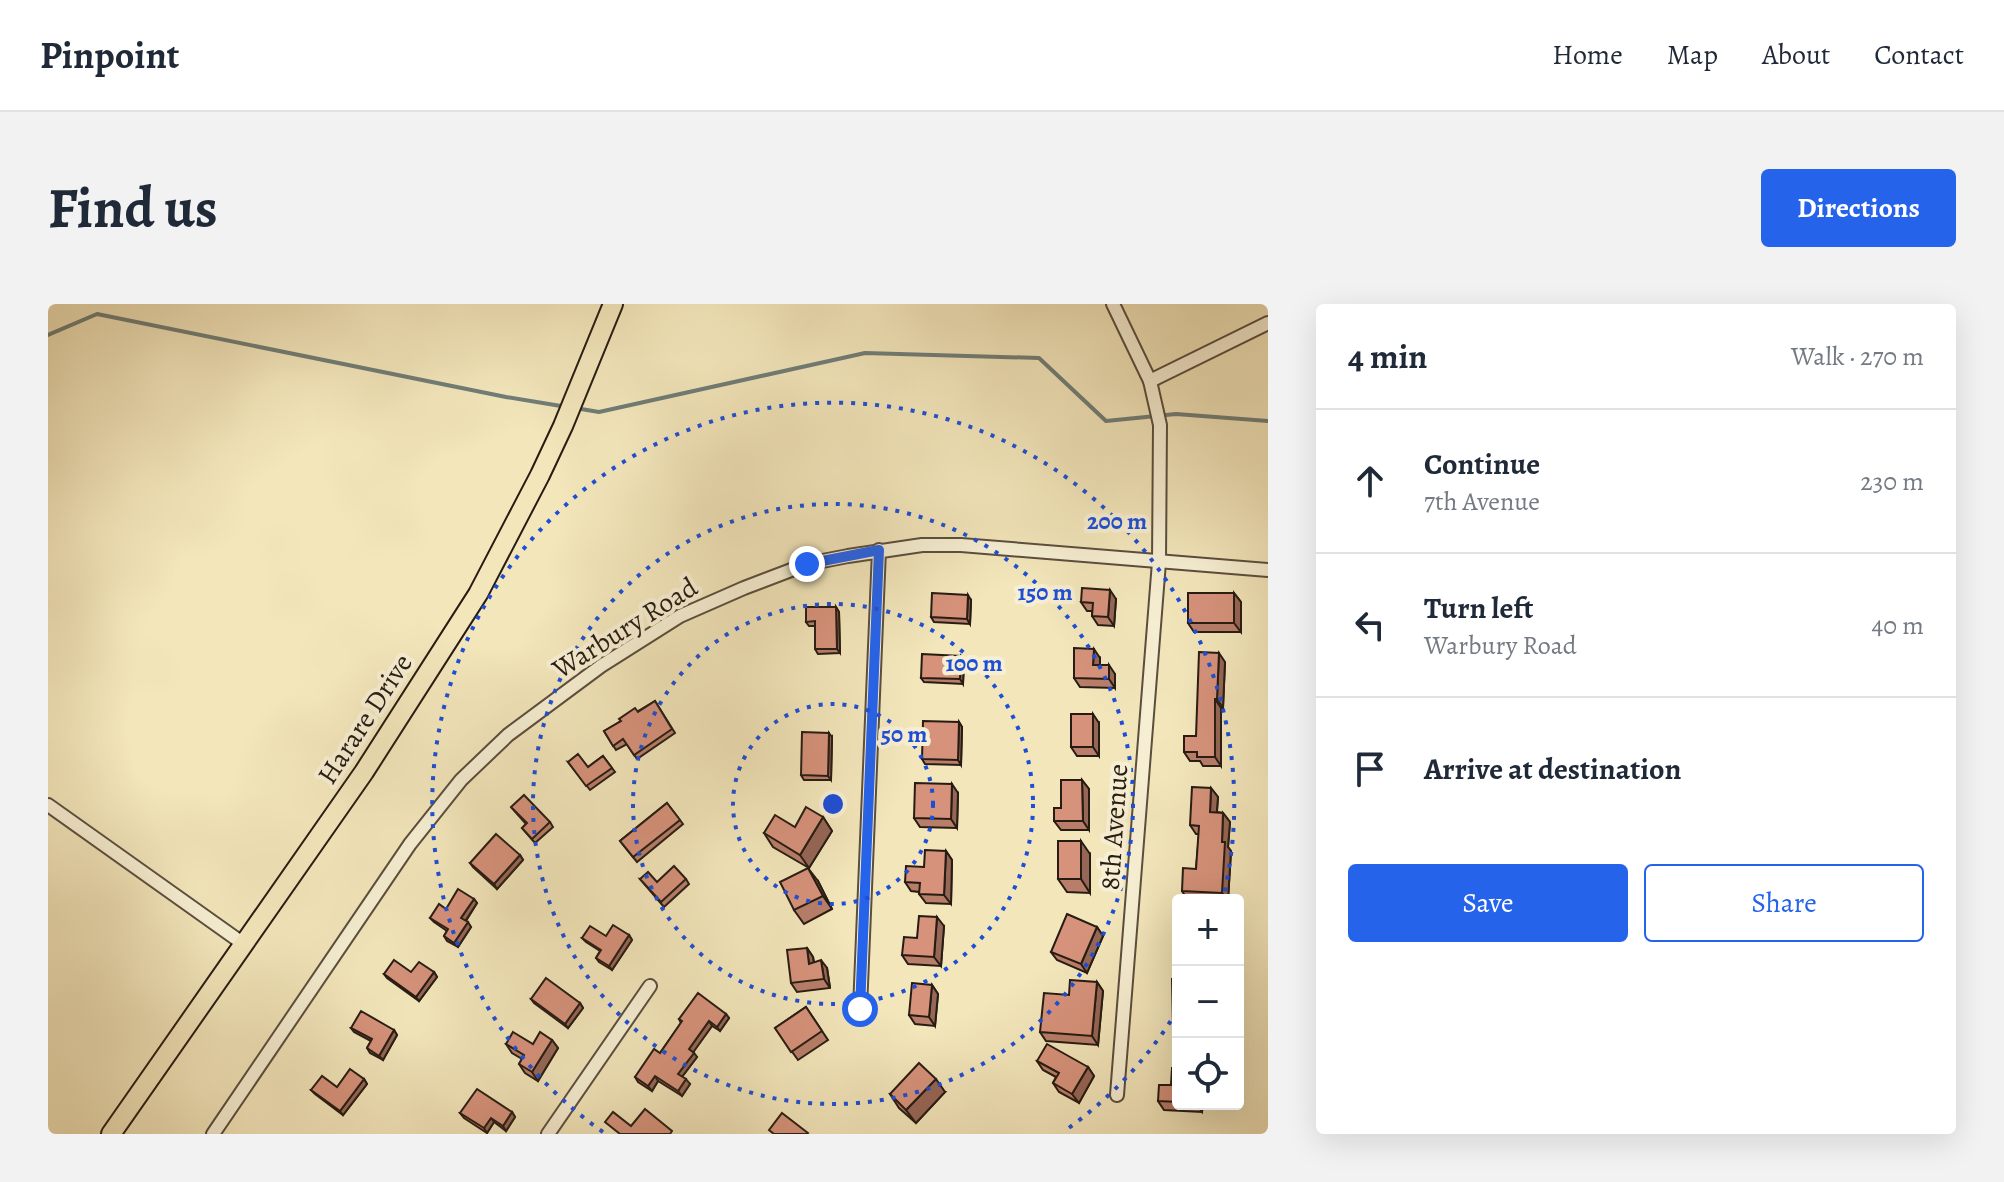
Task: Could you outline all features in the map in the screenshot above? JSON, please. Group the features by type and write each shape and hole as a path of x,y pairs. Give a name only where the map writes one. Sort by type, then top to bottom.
{"main road":[{"name":"Harare Drive","path":"111,1134 364,772 454,633 510,535 563,426 613,304"}],"street":[{"name":"8th Avenue","path":"1113,304 1150,381 1160,425 1159,562 1117,1095"},
{"path":"1150,381 1268,323"},
{"name":"Warbury Road","path":"213,1134 410,844 461,780 508,735 601,666 680,616 807,564 922,545 961,545 1268,570"},
{"path":"860,1009 879,550"},
{"path":"48,805 245,945"},
{"path":"548,1134 650,986"}],"building":[{"path":"1082,588 1110,590 1108,617 1092,616 1093,603 1081,602"},
{"path":"932,593 968,595 967,619 931,617"},
{"path":"1188,593 1234,593 1234,623 1188,623"},
{"path":"806,607 836,607 837,649 815,649 815,621 806,622"},
{"path":"1074,648 1094,649 1093,665 1109,665 1109,679 1074,678"},
{"path":"1199,652 1219,653 1215,757 1197,757 1197,752 1184,752 1184,736 1196,736"},
{"path":"922,654 961,656 960,679 921,678"},
{"path":"655,701 672,729 634,755 623,739 613,746 604,731 635,708 638,712"},
{"path":"1071,714 1093,714 1093,747 1071,747"},
{"path":"923,721 959,722 958,760 922,759"},
{"path":"802,732 829,733 828,776 801,775"},
{"path":"578,754 588,767 603,756 612,768 586,786 568,762"},
{"path":"1061,780 1082,780 1083,821 1054,821 1054,808 1061,808"},
{"path":"915,783 952,784 951,819 914,818"},
{"path":"1192,787 1211,788 1210,812 1223,813 1222,893 1182,891 1183,868 1196,869 1199,826 1190,825"},
{"path":"524,795 550,822 532,839 522,828 527,823 511,807"},
{"path":"667,803 680,820 633,857 620,841"},
{"path":"806,807 823,817 800,855 764,833 775,815 795,827"},
{"path":"496,834 520,855 494,884 470,863"},
{"path":"1058,841 1081,841 1081,879 1058,879"},
{"path":"925,850 946,851 944,895 919,894 920,883 905,882 906,866 924,867"},
{"path":"674,866 686,879 661,902 640,879 648,872 657,882"},
{"path":"808,868 823,896 794,910 780,882"},
{"path":"458,889 474,899 461,918 468,922 454,943 444,936 448,929 430,918 439,904 446,909"},
{"path":"1067,914 1097,927 1081,964 1051,952"},
{"path":"919,916 937,917 934,957 902,955 904,937 917,938"},
{"path":"613,925 629,935 609,966 596,958 601,950 582,938 590,926 606,936"},
{"path":"807,948 809,964 821,960 824,979 791,983 787,950"},
{"path":"394,960 411,972 419,962 434,972 416,997 384,974"},
{"path":"546,978 580,1003 565,1024 531,999"},
{"path":"1070,980 1097,982 1092,1036 1040,1032 1044,993 1069,995"},
{"path":"912,983 932,985 929,1017 909,1015"},
{"path":"698,993 726,1014 717,1027 709,1021 689,1049 694,1053 678,1074 686,1079 678,1091 655,1076 648,1086 635,1077 654,1049 660,1053"},
{"path":"806,1007 822,1031 791,1052 775,1028"},
{"path":"361,1011 394,1030 379,1056 367,1048 372,1039 351,1028"},
{"path":"513,1032 533,1044 540,1032 552,1040 532,1072 519,1064 524,1055 506,1044"},
{"path":"1047,1044 1088,1067 1072,1094 1053,1083 1059,1073 1037,1061"},
{"path":"919,1063 936,1079 906,1110 890,1094"},
{"path":"1172,1068 1172,1102 1158,1101 1159,1085 1171,1085"},
{"path":"350,1069 364,1079 340,1111 311,1090 322,1076 337,1087"},
{"path":"477,1089 512,1112 503,1126 491,1118 484,1128 460,1113"},
{"path":"645,1109 672,1131 670,1134 620,1134 605,1122 613,1112 631,1126"},
{"path":"782,1113 808,1133 774,1134 769,1130"}],"waterway":[{"path":"48,335 97,314 567,407"},
{"path":"575,408 599,412 865,353 1039,358 1106,421 1176,414 1268,421"}],"route":[{"path":"807,564 879,550 860,1009"}]}
